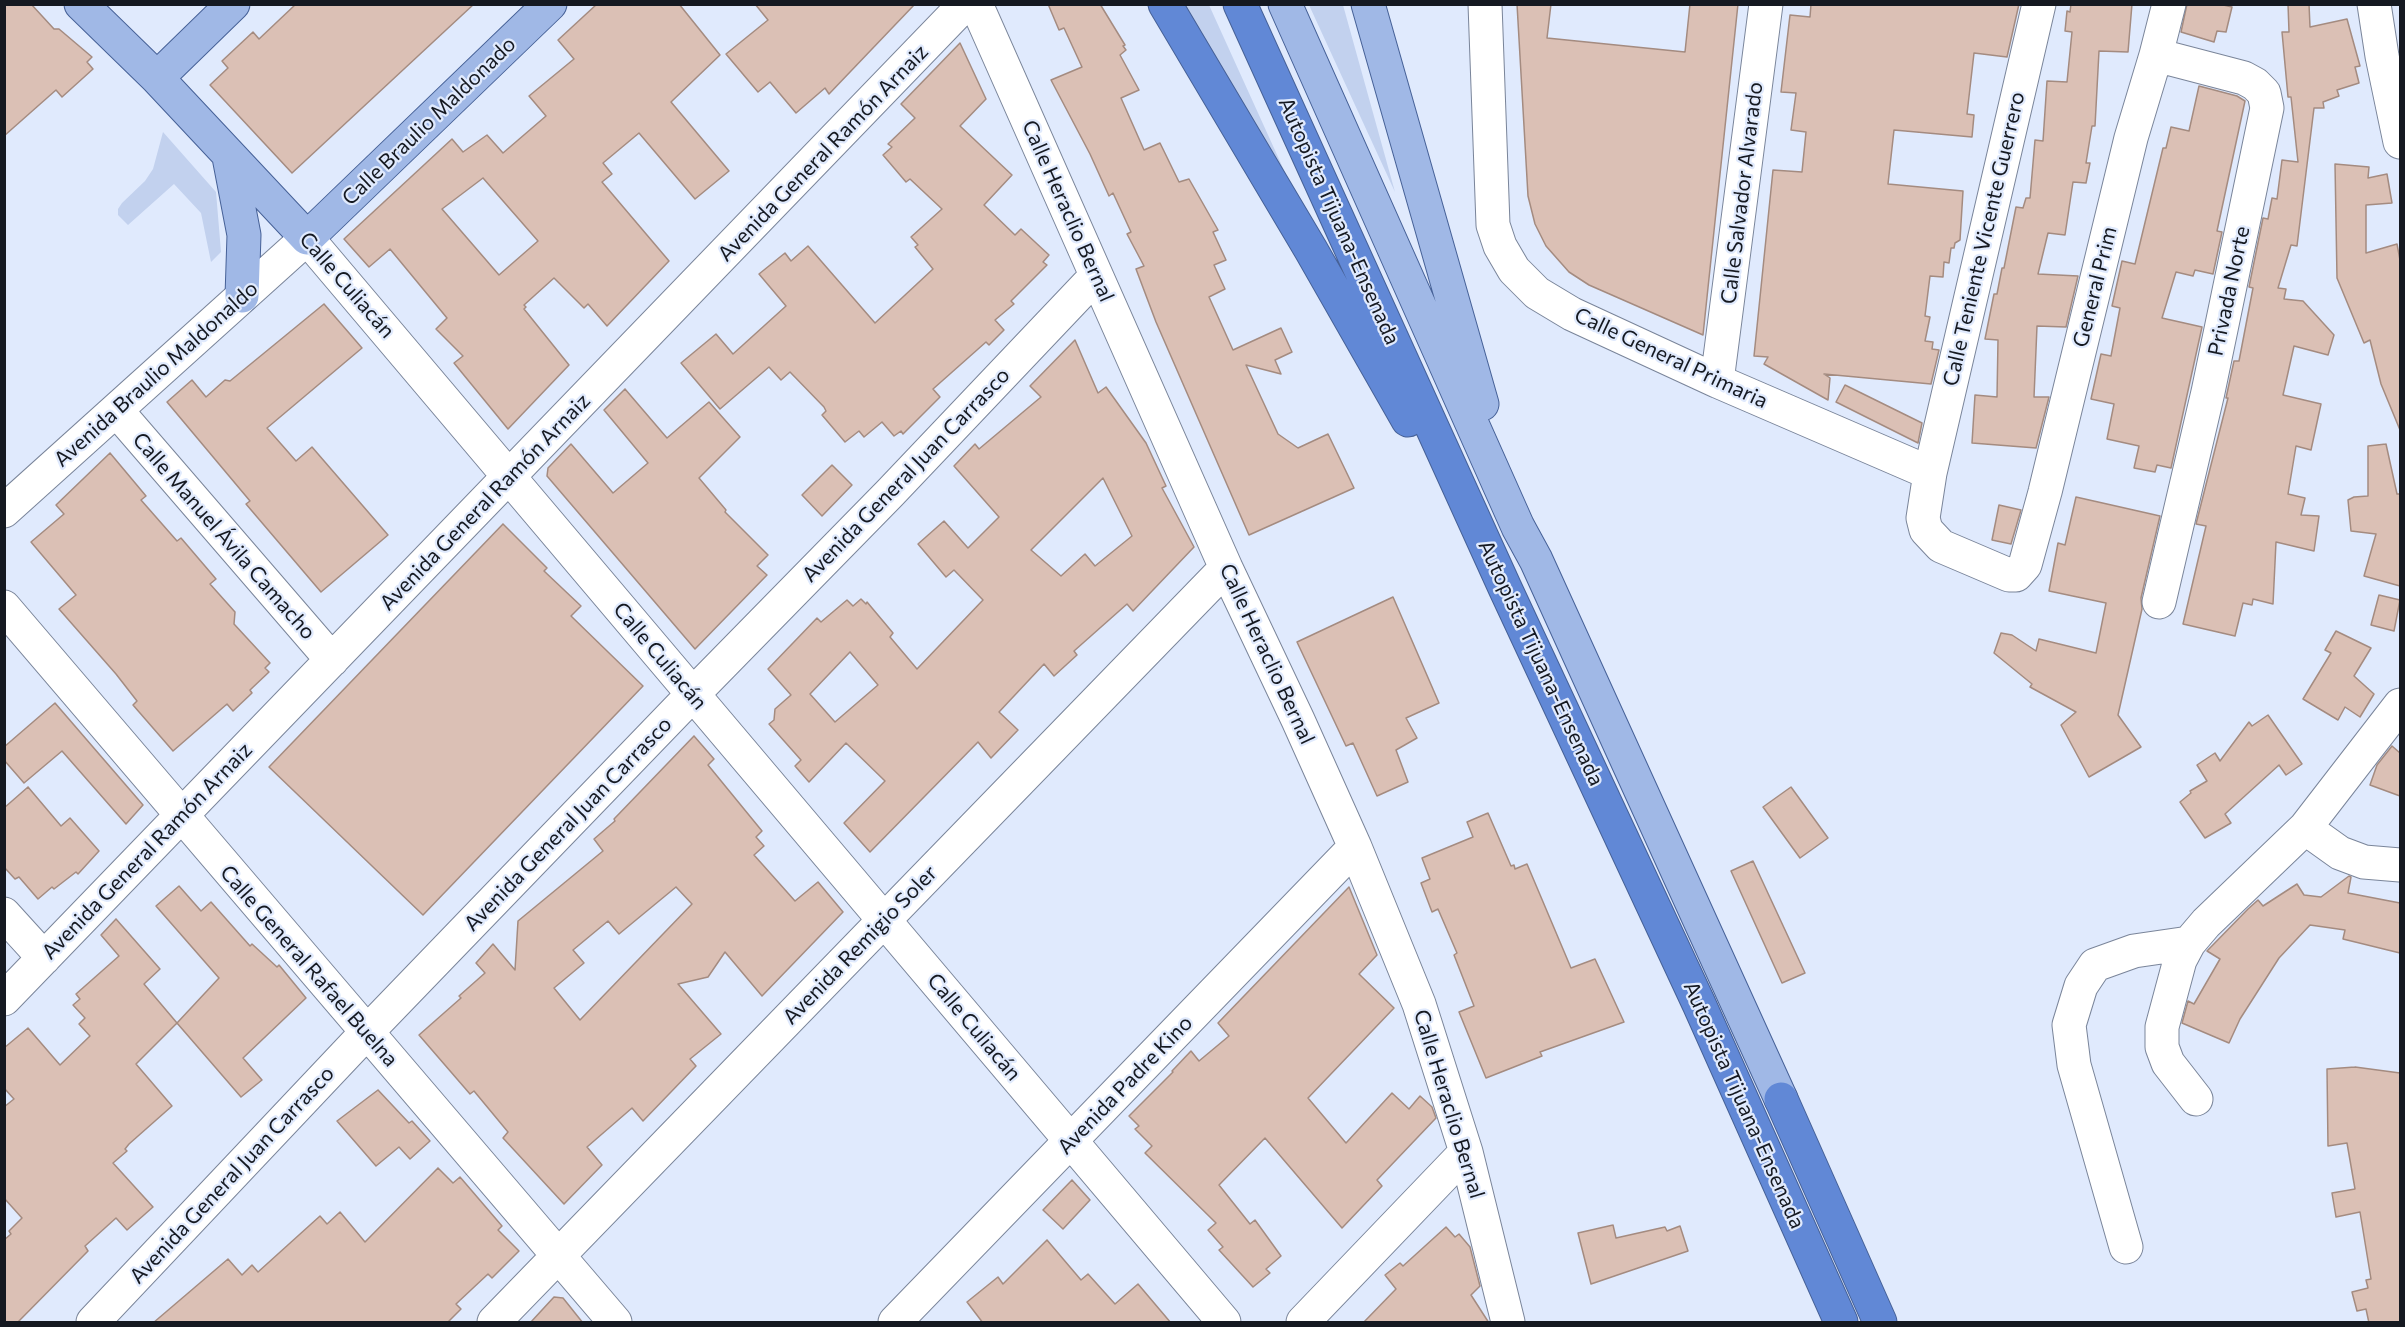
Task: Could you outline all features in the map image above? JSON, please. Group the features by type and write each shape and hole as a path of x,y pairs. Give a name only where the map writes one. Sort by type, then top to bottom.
{"highway":[{"path":"1165,4 1305,240 1506,588"},
{"name":"Autopista Tijuana-Ensenada","path":"1240,4 1506,588 1699,1004 1841,1323"},
{"name":"Autopista Tijuana-Ensenada","path":"1781,1099 1880,1323"}],"main road":[{"name":"Calle Culiacán","path":"81,4 157,78 307,238"},
{"path":"157,78 233,4"},
{"name":"Calle Braulio Maldonado","path":"307,238 550,4"},
{"name":"Autopista Tijuana-Ensenada","path":"1285,4 1518,527 1536,560 1781,1099"},
{"path":"1368,4 1398,116 1518,527"},
{"path":"229,157 244,235 242,296"}],"street":[{"name":"Avenida General Ramón Arnaiz","path":"4,999 965,4"},
{"name":"Calle Heraclio Bernal","path":"976,4 1226,568 1355,847 1419,1004 1466,1152 1508,1323"},
{"name":"Calle General Primaria","path":"1485,4 1493,225 1500,246 1514,270 1537,293 1572,314 1717,381 1930,473"},
{"name":"Calle Salvador Alvarado","path":"1717,381 1766,4"},
{"name":"Calle Teniente Vicente Guerrero","path":"1930,473 2039,4"},
{"name":"General Prim","path":"1930,473 1923,518 1926,530 1932,538 1941,546 2004,574 2016,575 2022,570 2046,492 2131,138 2157,55 2169,4"},
{"path":"2374,4 2400,142"},
{"name":"Privada Norte","path":"2157,55 2244,78 2256,84 2264,93 2267,108 2208,392 2159,602"},
{"name":"Avenida Braulio Maldonaldo","path":"4,511 307,238"},
{"name":"Calle Culiacán","path":"307,238 1224,1323"},
{"name":"Avenida General Juan Carrasco","path":"93,1323 366,1033 890,493 1096,276"},
{"name":"Calle Manuel Ávila Camacho","path":"117,411 332,660"},
{"name":"Avenida Remigio Soler","path":"494,1323 1226,568"},
{"name":"Calle General Rafael Buelna","path":"4,607 615,1323"},
{"path":"2196,1099 2168,1064 2162,1047 2162,1027 2180,960 2189,943 2206,923 2305,828 2400,705"},
{"path":"2305,828 2340,853 2364,862 2400,865"},
{"name":"Avenida Padre Kino","path":"895,1323 1355,847"},
{"path":"4,914 44,958"},
{"path":"2126,1247 2074,1065 2069,1025 2081,986 2095,965 2133,951 2189,943"},
{"path":"1303,1323 1466,1152"}],"shaded area":[{"path":"1181,5 1209,5 1298,201"},
{"path":"1309,5 1343,5 1395,192"},
{"path":"163,132 216,192 221,252 211,262 201,213 174,184 128,225 118,215 118,209 122,203 145,181 153,169"}],"building":[{"path":"4,4 31,4 54,29 59,29 92,57 87,62 93,69 62,97 56,90 4,136"},
{"path":"296,4 474,4 292,173 210,85 228,68 222,61 253,32 259,39"},
{"path":"597,4 679,4 720,55 671,102 729,171 695,199 639,133 603,163 612,174 602,182 669,261 607,326 588,304 584,308 554,278 524,305 526,307 524,309 569,365 508,429 454,363 463,356 436,329 447,318 390,249 369,267 344,239 452,139 463,152 487,135 503,153 546,116 529,96 574,59 558,40","holes":["483,178 538,241 499,275 442,209"]},
{"path":"755,4 915,4 829,94 825,88 796,113 770,82 758,92 726,54 768,20"},
{"path":"1048,4 1100,4 1125,45 1123,46 1126,50 1120,55 1139,90 1121,98 1144,150 1160,143 1179,182 1189,179 1218,230 1213,232 1226,260 1214,265 1225,289 1209,297 1233,350 1281,328 1292,352 1275,360 1281,374 1246,365 1278,434 1298,448 1328,434 1354,488 1249,535 1156,322 1136,269 1144,266 1127,234 1131,232 1113,193 1109,196 1051,80 1082,67 1064,28 1059,30"},
{"path":"1517,4 1551,4 1547,38 1685,52 1690,4 1738,4 1703,335 1589,285 1569,272 1546,246 1535,224 1528,196"},
{"path":"1811,4 2019,4 2007,57 1974,53 1967,114 1974,115 1972,137 1894,130 1888,184 1963,191 1960,240 1955,243 1954,248 1951,248 1949,263 1944,262 1943,277 1930,276 1925,316 1930,317 1925,341 1933,342 1932,349 1939,350 1931,384 1824,374 1830,378 1828,400 1764,364 1768,357 1754,356 1773,170 1802,172 1806,132 1791,130 1796,93 1781,92 1790,15 1810,17"},
{"path":"2071,4 2132,4 2128,52 2099,51 2095,126 2092,126 2086,163 2090,163 2086,183 2073,182 2065,235 2048,233 2038,274 2078,276 2066,327 2037,326 2034,397 2049,397 2036,448 1972,443 1975,395 1997,397 1998,340 1985,339 1994,294 1997,294 2002,268 2004,268 2016,207 2023,208 2026,198 2030,198 2035,140 2043,141 2047,81 2067,82 2072,32 2065,31 2067,11 2070,12"},
{"path":"2187,4 2219,4 2232,7 2226,32 2217,31 2214,42 2181,32"},
{"path":"2288,4 2309,4 2310,27 2347,19 2360,66 2355,67 2359,83 2337,90 2339,96 2323,102 2324,108 2314,108 2297,246 2291,245 2278,288 2286,289 2284,299 2303,301 2334,335 2328,355 2294,346 2283,395 2321,404 2311,450 2296,446 2288,494 2305,498 2301,515 2319,516 2314,551 2276,542 2273,604 2253,599 2252,605 2243,603 2235,636 2183,624 2206,526 2196,524 2228,398 2226,398 2234,361 2239,361 2253,288 2249,287 2263,218 2268,219 2272,198 2277,199 2282,160 2298,162 2291,97 2288,97 2282,32 2289,32"},
{"path":"960,43 986,99 960,126 1012,175 984,205 1015,235 1021,229 1049,255 1043,262 1047,265 1011,301 1014,304 995,320 1004,330 989,345 986,342 933,389 940,397 903,434 901,431 894,436 882,422 864,437 859,431 845,442 822,415 826,411 824,407 790,372 781,380 769,367 720,409 681,363 716,334 733,354 786,306 759,274 785,253 791,261 808,246 875,323 933,269 915,247 918,245 911,237 942,209 910,179 906,182 883,155 892,147 888,144 915,118 901,104"},
{"path":"2199,86 2237,96 2245,101 2217,231 2222,232 2213,274 2195,270 2193,276 2176,272 2162,318 2202,327 2171,468 2157,465 2155,472 2134,468 2139,446 2107,439 2114,404 2091,399 2101,354 2111,356 2120,308 2112,306 2122,261 2135,264 2163,148 2166,148 2171,127 2189,131"},
{"path":"2335,164 2369,167 2368,178 2387,174 2392,203 2366,205 2366,253 2397,244 2400,260 2400,430 2381,384 2370,340 2364,343 2337,278"},
{"path":"324,304 362,348 267,428 296,461 312,447 388,535 321,592 246,504 250,501 167,402 192,380 206,397 225,380 230,381"},
{"path":"1075,340 1098,393 1106,387 1146,443 1166,486 1162,488 1194,547 1133,611 1127,604 1074,651 1077,655 1054,676 1044,664 999,712 1018,730 991,758 978,742 870,852 844,823 885,781 846,743 809,782 795,766 801,760 769,724 774,720 775,709 791,695 768,669 817,618 821,622 847,600 853,606 861,599 866,604 867,602 893,633 890,637 917,669 983,600 954,570 946,577 918,544 944,521 968,548 999,517 954,466 975,444 979,449 1041,397 1030,386","holes":["1103,478 1132,536 1095,566 1085,554 1061,576 1031,550","850,652 878,685 835,722 810,694"]},
{"path":"1845,385 1922,423 1918,443 1836,402"},
{"path":"625,389 667,438 709,402 740,437 699,478 726,510 725,512 768,555 757,566 767,575 695,649 547,476 548,468 571,444 613,493 648,463 604,410"},
{"path":"2386,444 2397,494 2400,494 2400,586 2364,576 2376,534 2351,531 2348,500 2368,496 2368,446"},
{"path":"110,453 146,496 141,500 177,541 181,538 216,579 210,584 235,612 234,624 270,663 265,668 269,672 233,711 227,704 173,751 133,705 137,701 116,674 59,609 76,595 31,542 64,514 56,505"},
{"path":"832,465 852,485 822,516 802,495"},
{"path":"2076,497 2160,516 2118,715 2141,747 2089,777 2061,725 2076,712 2030,687 2032,684 1994,653 2001,633 2012,635 2036,651 2039,639 2096,653 2106,603 2049,591 2058,543 2065,545"},
{"path":"1999,505 2021,510 2011,544 1992,540"},
{"path":"503,524 547,568 544,571 581,606 571,616 643,686 423,915 269,767"},
{"path":"2379,595 2400,600 2394,631 2371,625"},
{"path":"1393,597 1439,703 1406,718 1417,738 1396,750 1408,782 1377,796 1353,743 1346,746 1297,642"},
{"path":"2336,631 2371,648 2354,676 2374,694 2360,717 2345,707 2338,720 2303,699 2331,653 2325,650"},
{"path":"55,703 143,805 126,824 62,751 24,783 4,760 4,747"},
{"path":"2268,715 2302,764 2286,775 2279,765 2225,814 2231,823 2205,838 2180,802 2191,793 2190,791 2207,781 2197,765 2215,753 2220,761 2249,722 2252,726"},
{"path":"694,736 714,759 708,765 762,831 756,837 764,846 754,855 795,901 818,882 843,912 762,996 725,952 708,977 678,984 721,1034 690,1059 696,1066 643,1121 632,1108 587,1147 602,1165 564,1204 503,1138 508,1132 474,1091 470,1094 419,1035 485,973 476,963 493,944 515,970 518,921 603,851 594,839 615,821 614,819","holes":["676,887 692,904 580,1020 554,988 584,963 573,950 608,921 619,934"]},
{"path":"2392,746 2400,753 2400,796 2370,785 2377,765"},
{"path":"28,787 61,826 70,818 99,851 78,874 76,872 54,889 52,887 38,899 19,877 15,879 4,867 4,808"},
{"path":"1791,787 1828,838 1800,858 1763,807"},
{"path":"1488,813 1511,866 1514,865 1515,869 1527,864 1571,968 1595,959 1624,1022 1540,1052 1542,1056 1486,1078 1459,1012 1474,1006 1454,955 1457,953 1438,909 1432,912 1421,883 1430,879 1422,858 1473,837 1467,822"},
{"path":"1753,861 1805,973 1782,983 1731,871"},
{"path":"2349,876 2351,877 2348,893 2400,903 2400,953 2343,939 2345,930 2310,925 2279,958 2240,1019 2229,1043 2182,1023 2188,1001 2194,1004 2220,959 2207,951 2258,900 2263,906 2297,884 2304,895 2321,897"},
{"path":"179,886 201,911 211,902 250,946 252,944 277,967 279,965 306,998 243,1058 262,1080 241,1097 177,1023 219,978 156,906"},
{"path":"1349,887 1377,955 1359,974 1394,1008 1308,1098 1346,1143 1392,1093 1409,1109 1420,1096 1432,1107 1436,1118 1377,1180 1382,1186 1342,1228 1265,1138 1219,1185 1250,1224 1255,1220 1281,1256 1266,1269 1270,1273 1253,1287 1219,1250 1223,1247 1208,1230 1216,1223 1145,1153 1152,1146 1135,1129 1139,1126 1129,1116 1191,1051 1199,1061 1229,1036 1218,1023"},
{"path":"116,919 160,969 144,984 177,1023 136,1064 172,1106 129,1144 125,1149 127,1151 113,1163 153,1207 127,1230 116,1218 85,1246 88,1251 17,1323 4,1323 4,1240 11,1234 9,1231 22,1218 4,1198 4,1107 14,1099 4,1088 4,1048 28,1028 60,1065 90,1036 79,1024 85,1018 73,1005 80,999 76,994 119,956 101,935"},
{"path":"2355,1067 2400,1073 2400,1323 2369,1323 2366,1309 2357,1311 2352,1292 2368,1288 2366,1280 2371,1279 2360,1212 2336,1217 2332,1193 2355,1189 2347,1143 2328,1146 2327,1069"},
{"path":"378,1090 409,1123 412,1121 430,1141 410,1159 399,1147 376,1166 337,1121"},
{"path":"438,1168 453,1183 460,1177 502,1226 498,1230 519,1251 492,1278 488,1274 456,1304 461,1309 447,1323 153,1323 228,1259 242,1275 252,1265 258,1272 320,1216 327,1224 340,1212 365,1242"},
{"path":"1072,1180 1090,1200 1063,1229 1043,1210"},
{"path":"1613,1225 1616,1238 1665,1227 1667,1231 1680,1226 1688,1251 1591,1284 1578,1233"},
{"path":"1446,1227 1455,1237 1459,1234 1470,1247 1480,1286 1471,1295 1489,1323 1363,1323 1396,1289 1385,1275 1400,1263 1403,1266"},
{"path":"1047,1240 1081,1280 1088,1274 1115,1304 1138,1284 1171,1323 983,1323 967,1302 998,1277 1003,1284"},
{"path":"554,1297 563,1298 583,1323 530,1323"}]}
